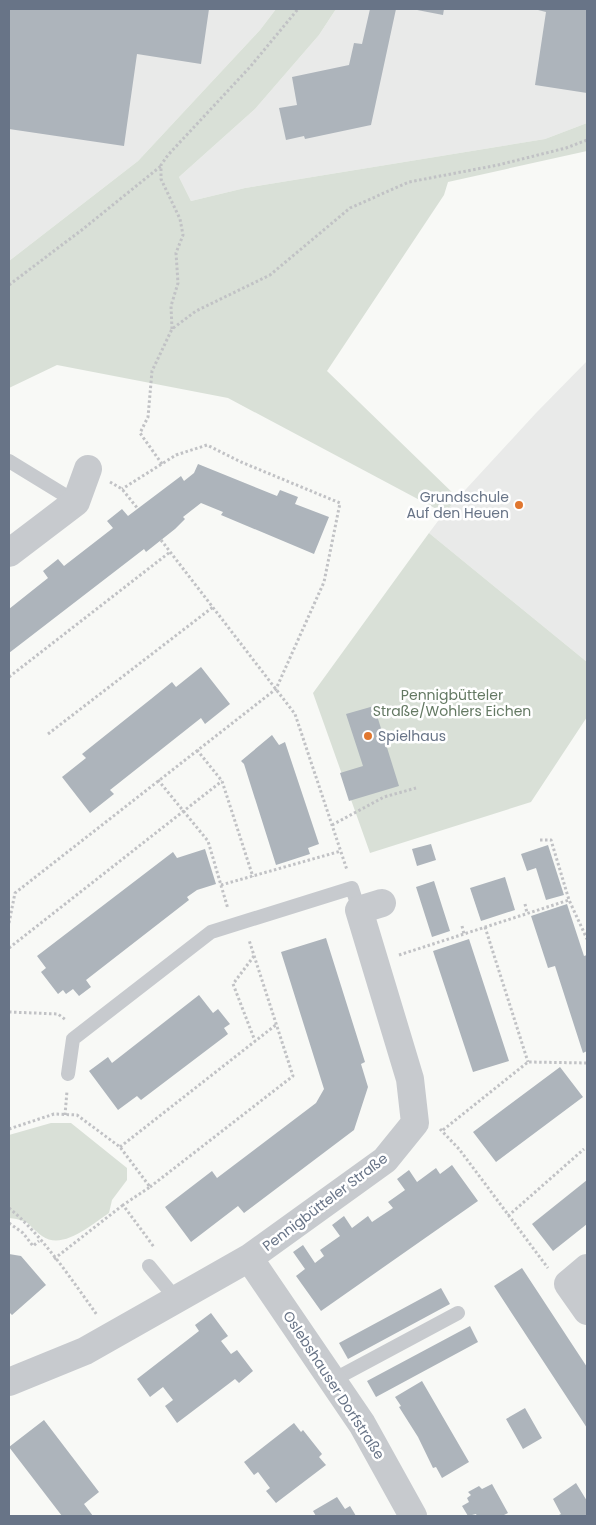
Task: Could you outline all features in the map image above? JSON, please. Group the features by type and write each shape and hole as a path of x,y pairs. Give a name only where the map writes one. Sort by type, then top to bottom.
{"street":[{"path":"9,553 76,502 88,469"},
{"path":"365,900 374,962 410,1079 415,1123"},
{"name":"Pennigbütteler Straße","path":"9,1382 85,1351 249,1258 384,1160 415,1123"},
{"name":"Oslebshauser Dorfstraße","path":"249,1258 334,1380 362,1424 413,1516"},
{"path":"578,1276 587,1311"}],"lane":[{"path":"9,461 76,502"},
{"path":"68,1074 73,1039 211,932 238,922 365,900"},
{"path":"149,1266 177,1300"},
{"path":"334,1380 458,1313"}],"path":[{"path":"9,285 83,229 161,165 168,155 250,67 298,9"},
{"path":"162,464 140,433 148,417 152,371 172,329 196,311 270,275 350,208 410,182 498,165 566,148 587,140"},
{"path":"161,165 161,179 180,219 183,235 176,253 178,283 171,306 172,329"},
{"path":"9,923 15,893 276,689 324,582 340,503 241,462 207,445 176,455 122,489 138,509"},
{"path":"161,540 295,714 341,851 365,900"},
{"path":"9,678 170,552"},
{"path":"48,734 213,608"},
{"path":"197,750 222,781 253,877"},
{"path":"54,1258 123,1205 150,1187 293,1076 254,956 221,885 208,841 158,780"},
{"path":"9,948 222,781"},
{"path":"332,825 384,797 416,788"},
{"path":"540,840 551,840 568,900 587,939"},
{"path":"221,885 341,851"},
{"path":"374,962 568,900"},
{"path":"525,904 527,913"},
{"path":"462,926 464,934"},
{"path":"485,927 528,1062"},
{"path":"254,956 234,984 255,1041"},
{"path":"9,1012 58,1014 82,1032"},
{"path":"120,1147 277,1024"},
{"path":"442,1130 528,1062 587,1063"},
{"path":"9,1129 54,1114 77,1115 120,1147 150,1187"},
{"path":"415,1123 442,1130 551,1272 578,1276"},
{"path":"508,1216 584,1149"},
{"path":"123,1205 156,1250"},
{"path":"9,1208 21,1218 54,1258 111,1336"},
{"path":"9,1223 23,1233 32,1246 39,1241"}],"shaded area":[{"path":"9,9 276,9 260,30 138,161 9,261"},
{"path":"336,9 587,9 587,123 545,139 245,188 191,201 179,177 255,109 319,35"},
{"name":"Grundschule Auf den Heuen","path":"587,361 587,662 429,533 444,513 536,413"}],"green space":[{"path":"276,9 336,9 319,35 255,109 179,177 191,201 245,188 545,139 587,123 587,151 448,182 444,195 327,371 458,498 444,513 228,398 57,365 9,388 9,261 138,161 260,30"},
{"name":"Pennigbütteler Straße/Wohlers Eichen","path":"429,533 587,662 587,717 531,802 370,853 313,693"},
{"path":"51,1123 71,1123 127,1168 127,1180 112,1200 109,1213 77,1234 59,1240 50,1240 42,1236 28,1223 9,1218 9,1135"}],"building":[{"path":"9,9 209,9 201,64 137,54 124,146 9,129"},
{"path":"370,9 396,9 371,125 305,139 304,136 286,140 279,108 297,105 292,77 349,65 354,43 362,44"},
{"path":"412,9 444,9 443,15"},
{"path":"534,9 587,9 587,93 535,85 546,12"},
{"path":"198,464 277,496 280,490 298,497 295,504 329,517 314,554 221,515 223,512 201,503 183,517 185,519 175,529 146,552 144,549 9,653 9,609 48,578 43,571 58,559 64,566 113,528 107,521 122,509 128,516 181,476 184,481 194,473"},
{"path":"201,667 230,704 205,724 201,718 110,790 114,794 90,813 62,777 86,758 82,754 172,682 176,687"},
{"name":"Spielhaus","path":"374,706 399,786 349,801 340,773 363,766 346,714"},
{"path":"272,735 279,745 285,742 319,844 308,848 310,854 276,865 244,764 241,761"},
{"path":"431,844 436,860 417,866 412,849"},
{"path":"548,845 564,895 546,900 536,868 527,871 521,854"},
{"path":"205,849 216,884 197,890 187,897 189,900 86,980 91,987 79,996 73,989 66,994 63,990 58,994 41,972 46,968 37,956 173,852 177,858"},
{"path":"505,877 515,910 481,921 470,888"},
{"path":"434,881 450,931 432,937 416,887"},
{"path":"567,904 584,956 587,955 587,1051 583,1053 555,966 548,968 531,916"},
{"path":"326,938 365,1062 361,1064 368,1087 354,1130 244,1213 238,1206 191,1242 165,1207 212,1171 217,1178 316,1103 324,1089 281,952"},
{"path":"469,939 509,1061 473,1072 433,951"},
{"path":"199,995 213,1013 218,1009 230,1024 224,1028 228,1034 141,1100 137,1096 118,1110 89,1071 108,1057 112,1063"},
{"path":"560,1067 583,1097 496,1162 473,1132"},
{"path":"452,1165 478,1201 321,1311 296,1276 305,1269 293,1252 303,1245 315,1263 324,1256 320,1250 340,1236 332,1225 344,1216 352,1228 368,1216 372,1222 393,1208 388,1202 405,1190 397,1179 409,1170 417,1182 436,1168 440,1174"},
{"path":"587,1180 587,1224 553,1251 532,1224"},
{"path":"9,1254 21,1256 46,1285 12,1315 9,1312"},
{"path":"522,1268 587,1367 587,1428 494,1286"},
{"path":"441,1288 450,1304 348,1359 339,1343"},
{"path":"211,1313 228,1336 221,1341 231,1354 237,1350 253,1371 239,1383 235,1379 177,1423 165,1406 173,1400 163,1387 150,1397 137,1379 199,1331 195,1325"},
{"path":"470,1326 478,1342 376,1397 367,1381"},
{"path":"422,1381 469,1462 442,1478 436,1467 433,1468 395,1397"},
{"path":"525,1408 542,1438 523,1449 506,1419"},
{"path":"44,1420 99,1492 84,1504 93,1516 62,1516 9,1447"},
{"path":"294,1423 301,1432 303,1430 322,1454 319,1457 326,1465 276,1503 266,1491 270,1488 258,1472 254,1475 244,1462"},
{"path":"576,1483 587,1501 587,1516 557,1516 561,1514 553,1499"},
{"path":"492,1484 508,1513 502,1516 477,1516 476,1514 468,1516 462,1506 469,1502 467,1498 471,1495 468,1492 479,1486 482,1489"},
{"path":"337,1497 345,1509 350,1506 356,1516 316,1516 313,1511"}],"place":[{"name":"Grundschule Auf den Heuen","path":"519,505"},
{"name":"Spielhaus","path":"368,736"}]}
